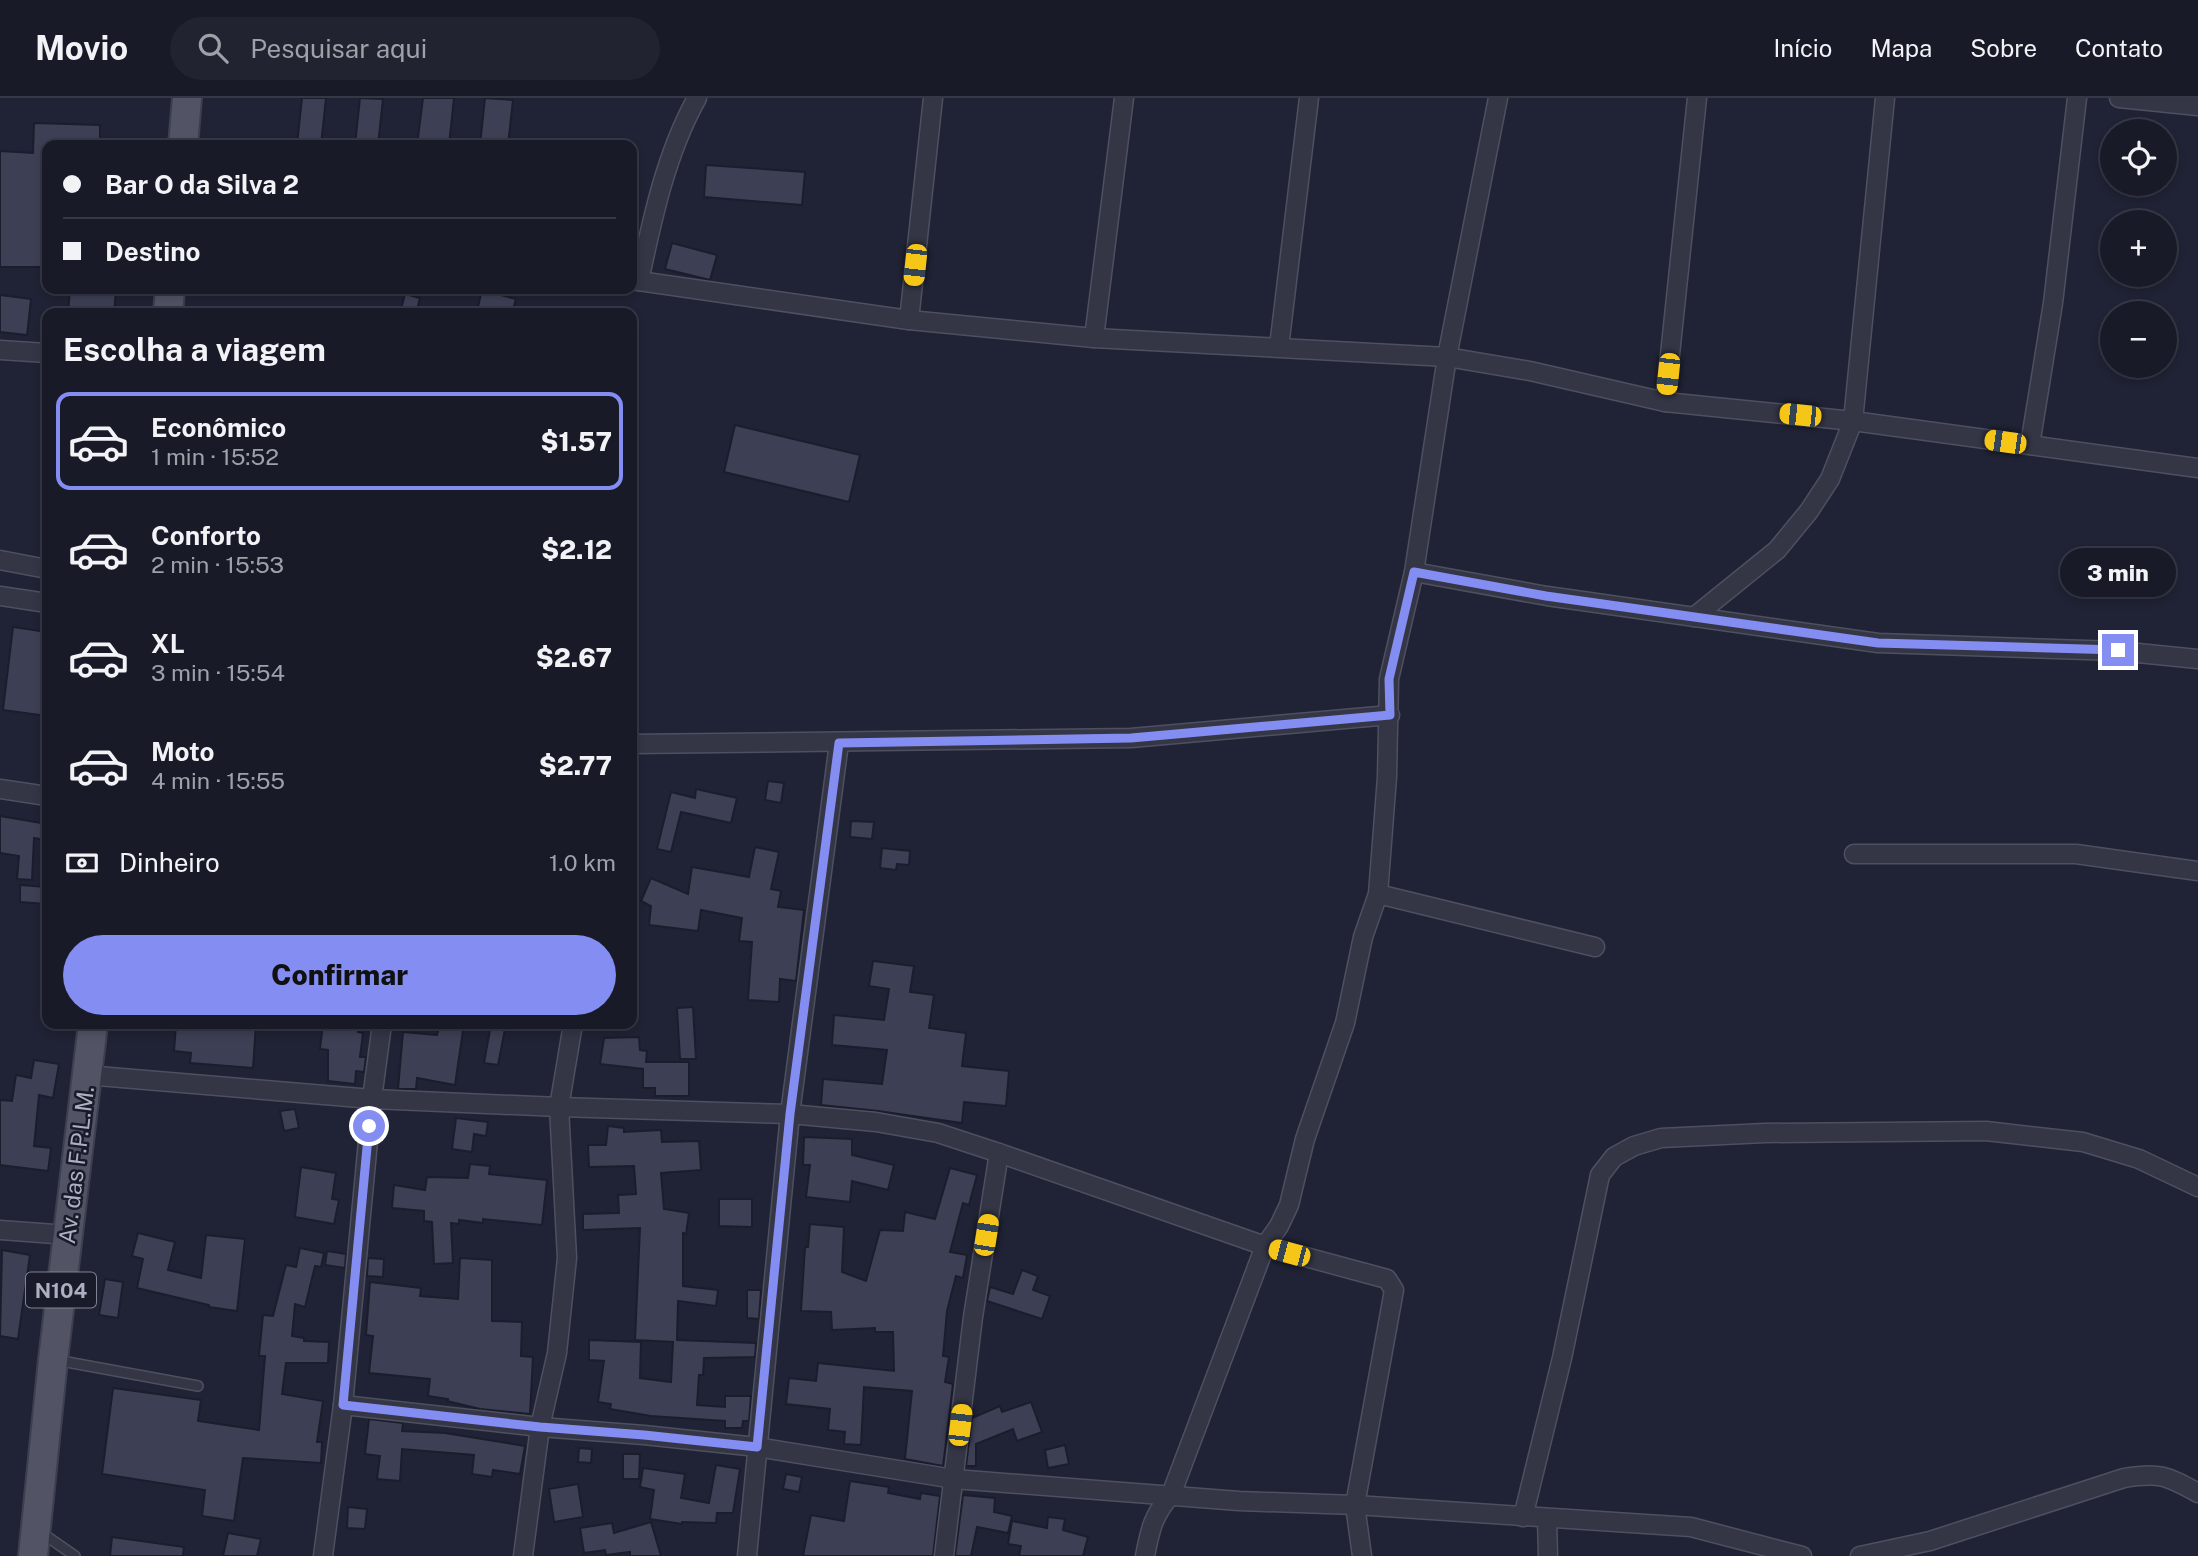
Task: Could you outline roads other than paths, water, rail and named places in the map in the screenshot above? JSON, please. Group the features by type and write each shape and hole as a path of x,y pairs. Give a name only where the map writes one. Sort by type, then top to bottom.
{"main road":[{"path":"183,140 187,98"},
{"name":"Av. das F.P.L.M.","path":"35,1542 53,1360 92,1029"}],"street":[{"path":"637,278 677,138 697,98"},
{"path":"909,320 933,98"},
{"path":"1094,338 1124,98"},
{"path":"1279,347 1309,98"},
{"path":"1145,1556 1154,1518 1158,1509 1171,1495 1265,1246 1289,1205 1305,1139 1345,1023 1363,937 1378,894 1387,777 1389,679 1414,572 1447,357 1499,98"},
{"path":"1665,402 1697,98"},
{"path":"1694,617 1777,550 1809,511 1830,479 1853,421 1885,98"},
{"path":"2030,445 2053,303 2077,98"},
{"path":"2119,98 2198,106"},
{"path":"637,281 909,320 1094,338 1447,357 1530,371 1665,402 1853,421 2198,468"},
{"path":"0,350 42,353"},
{"path":"0,561 42,568"},
{"path":"1414,572 1546,596 1878,643 2118,650 2198,659"},
{"path":"0,596 42,602"},
{"path":"637,744 1131,738 1390,715"},
{"path":"747,1556 790,1114 839,743"},
{"path":"0,789 42,795"},
{"path":"1854,855 2076,854 2198,872"},
{"path":"1378,894 1595,947"},
{"path":"323,1556 343,1405 372,1098 381,1029"},
{"path":"523,1556 540,1427 558,1353 567,1258 559,1107 572,1029"},
{"path":"86,1074 372,1098 790,1114 901,1126 938,1133 999,1153 1265,1246 1387,1279 1394,1290 1355,1505 1362,1556"},
{"path":"1523,1517 1562,1359 1600,1175 1614,1157 1634,1146 1661,1138 1694,1136 1844,1131 1986,1131 2083,1142 2139,1159 2198,1187"},
{"path":"944,1556 973,1317 999,1153"},
{"path":"0,1230 68,1235"},
{"path":"343,1405 757,1447 954,1479 1239,1501 1355,1505 1691,1527 1802,1556"},
{"path":"1860,1556 1930,1541 2124,1478 2145,1474 2167,1476 2198,1493"},
{"path":"1547,1519 1548,1556"}],"lane":[{"path":"53,1360 198,1386"},
{"path":"35,1542 75,1556"}]}
